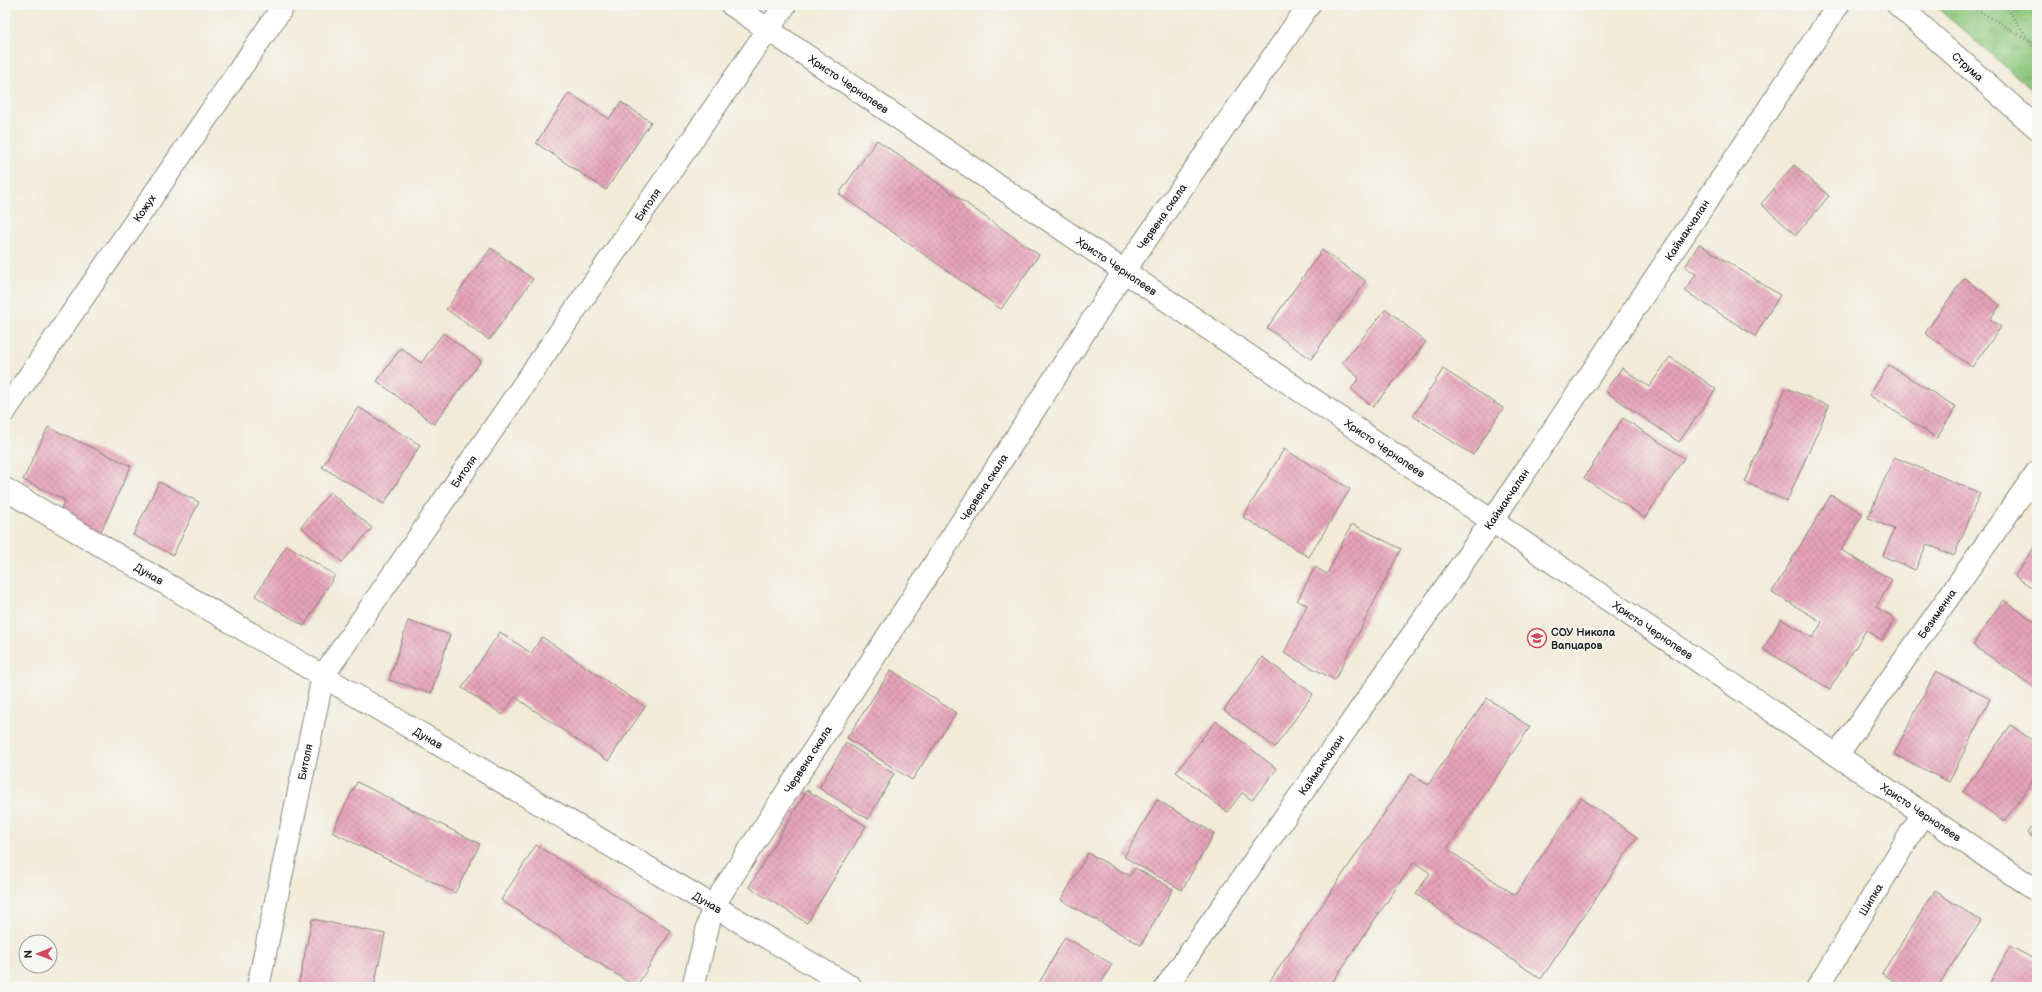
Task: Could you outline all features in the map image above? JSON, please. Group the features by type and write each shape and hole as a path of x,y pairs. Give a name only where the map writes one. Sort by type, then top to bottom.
{"street":[{"name":"Кожух","path":"5,411 284,5"},
{"name":"Христо Чернопеев","path":"732,5 2037,891"},
{"name":"Битоля","path":"258,987 323,676 785,5"},
{"name":"Червена скала","path":"693,987 713,906 1124,271 1309,5"},
{"name":"Каймакчалан","path":"1166,987 1492,521 1838,5"},
{"name":"Струма","path":"1898,5 2037,128"},
{"name":"Безименна","path":"1837,755 2037,472"},
{"name":"Дунав","path":"5,489 851,987"},
{"name":"Шипка","path":"1818,987 1923,813"}],"path":[{"path":"1970,5 2037,46"},
{"path":"2005,5 2037,52"}],"green space":[{"path":"1934,5 2037,5 2037,94"}],"building":[{"path":"569,93 609,119 621,102 651,122 606,190 536,143"},
{"path":"877,140 1039,255 1001,309 839,194"},
{"path":"1794,165 1829,196 1796,235 1761,204"},
{"path":"1699,244 1780,295 1755,336 1685,291 1696,274 1685,267"},
{"path":"491,248 533,279 489,340 446,309"},
{"path":"1322,250 1366,281 1311,359 1267,328"},
{"path":"1964,278 2000,305 1990,319 2001,327 1972,367 1925,333"},
{"path":"1386,309 1426,342 1373,407 1351,389 1359,378 1342,363"},
{"path":"443,333 481,361 434,424 377,381 401,348 421,363"},
{"path":"1670,357 1716,389 1679,442 1605,391 1622,368 1649,387"},
{"path":"1889,365 1956,407 1937,438 1869,395"},
{"path":"1443,369 1503,408 1473,455 1413,416"},
{"path":"1786,388 1829,406 1787,501 1745,482"},
{"path":"358,407 420,445 384,504 322,467"},
{"path":"1623,418 1684,458 1645,518 1584,478"},
{"path":"48,427 131,466 98,538 57,519 65,500 23,480"},
{"path":"1284,449 1350,489 1309,557 1243,517"},
{"path":"1894,457 1980,493 1954,556 1927,544 1915,570 1883,556 1894,529 1868,518"},
{"path":"159,482 199,502 173,555 133,535"},
{"path":"330,492 372,528 342,562 301,527"},
{"path":"1831,495 1863,514 1841,550 1892,580 1876,607 1895,618 1882,640 1866,630 1830,689 1763,649 1781,619 1813,638 1822,622 1772,592"},
{"path":"1352,524 1401,549 1335,680 1284,653 1307,605 1297,601 1315,567 1327,574"},
{"path":"2037,543 2037,591 2015,576"},
{"path":"287,545 335,575 304,626 255,596"},
{"path":"2003,600 2037,623 2037,689 1973,645"},
{"path":"408,621 450,635 431,693 389,680"},
{"path":"500,632 531,653 542,637 645,707 608,761 515,697 503,715 462,688"},
{"path":"1262,657 1313,694 1275,747 1224,710"},
{"path":"891,670 956,713 912,780 847,738"},
{"path":"1936,671 1990,699 1949,782 1894,754"},
{"path":"1487,698 1530,727 1447,849 1515,895 1581,798 1637,837 1541,979 1416,894 1430,873 1414,862 1329,987 1266,987 1411,774 1428,785"},
{"path":"1216,721 1277,769 1252,800 1242,793 1227,812 1176,772"},
{"path":"2011,725 2037,744 2037,776 2004,822 1963,792"},
{"path":"846,743 894,774 868,819 819,788"},
{"path":"357,782 480,844 455,893 332,832"},
{"path":"807,790 866,826 807,923 749,887"},
{"path":"1157,800 1214,833 1182,890 1124,857"},
{"path":"2037,819 2037,840 2027,833"},
{"path":"536,845 671,931 636,987 501,900"},
{"path":"1088,853 1130,876 1135,868 1173,889 1141,945 1061,900"},
{"path":"1935,891 1981,921 1937,987 1903,987 1882,973"},
{"path":"312,919 385,934 374,987 298,987"},
{"path":"1065,937 1112,964 1099,987 1037,987"},
{"path":"2010,946 2037,961 2037,987 1988,987"}],"place":[{"name":"СОУ Никола Вапцаров","path":"1537,638"}]}
